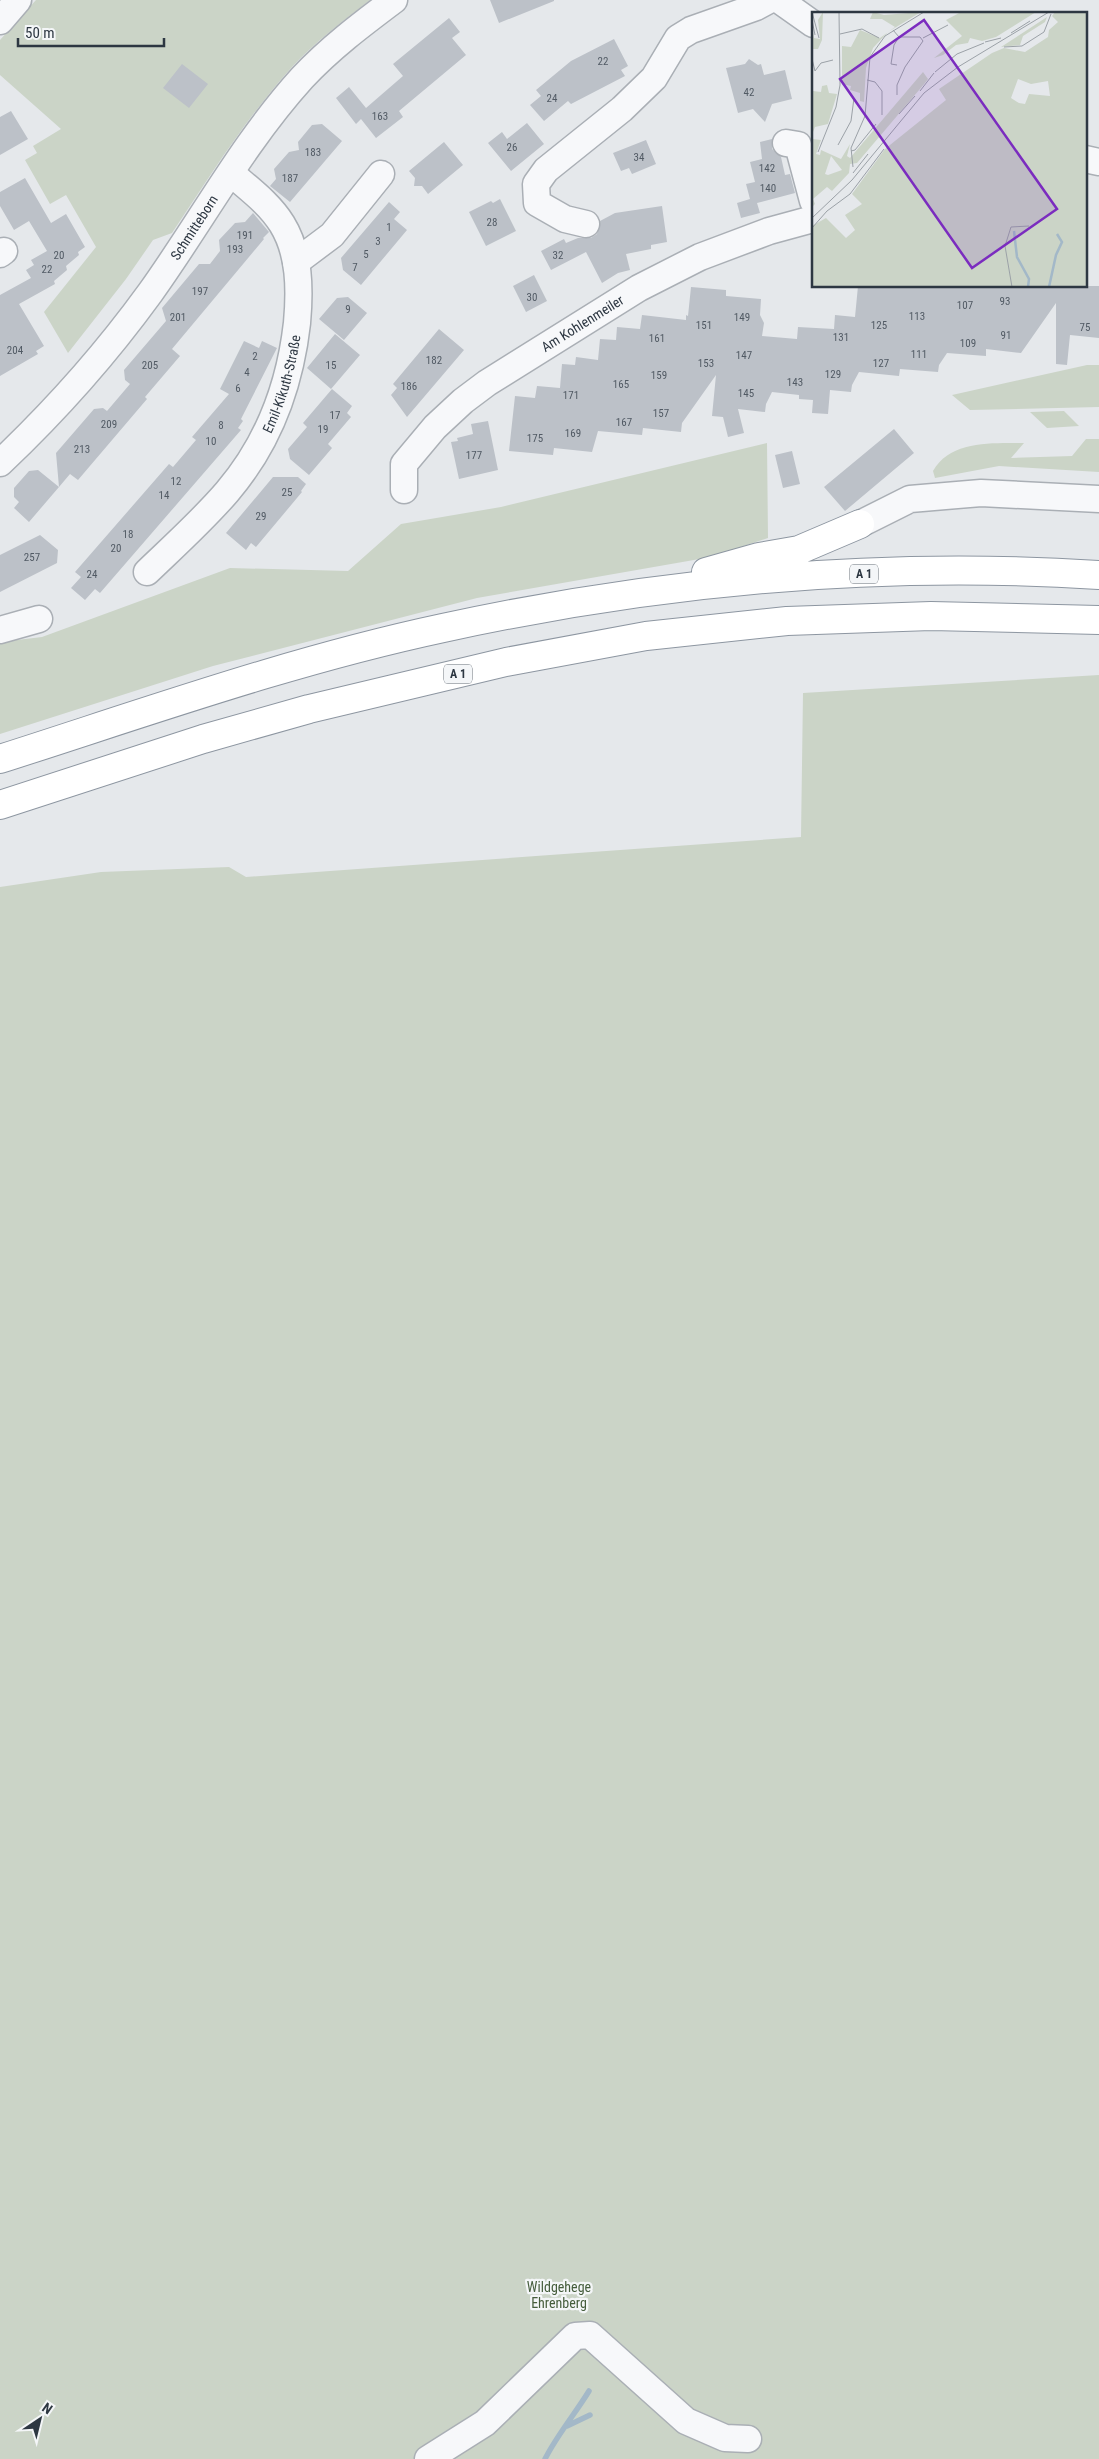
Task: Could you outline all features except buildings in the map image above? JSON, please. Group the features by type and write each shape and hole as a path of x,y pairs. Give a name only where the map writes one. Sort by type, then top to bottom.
{"highway":[{"path":"630,594 759,557 798,550 860,524"},
{"name":"A 1","path":"0,759 300,665 443,628 630,594 730,582 922,570 1099,575"},
{"name":"A 1","path":"0,805 203,739 310,709 506,662 646,636 787,621 931,616 1099,620"}],"street":[{"path":"0,21 18,0"},
{"name":"Schmitteborn","path":"0,463 88,373 149,294 263,126 302,78 350,34 394,0"},
{"path":"586,224 565,219 538,203 536,184 546,170 622,109 654,78 678,38 691,30 756,7 768,0"},
{"path":"779,0 812,23"},
{"path":"786,143 798,145 812,197"},
{"path":"1086,160 1099,162"},
{"name":"Emil-Kikuth-Straße","path":"148,572 227,491 258,450 278,408 293,357 299,305 296,262 290,241 281,223 267,205 231,173"},
{"path":"296,262 332,235 381,174"},
{"name":"Am Kohlenmeiler","path":"404,490 404,464 435,427 463,401 487,383 639,288 700,256 769,231 812,219"},
{"path":"860,524 910,499 981,493 1099,499"},
{"path":"0,630 39,619"},
{"path":"428,2459 485,2423 546,2366 562,2346 575,2336 590,2335 686,2420 726,2438 748,2439"}],"green space":[{"path":"36,0 370,0 310,49 275,86 229,148 172,233 153,240 126,279 68,353 44,312 96,247 66,195 50,204 25,160 37,153 33,146 61,129 0,75 0,40"},
{"path":"1087,365 1099,365 1099,407 970,410 952,395"},
{"path":"1064,411 1079,426 1047,428 1030,412"},
{"path":"1086,439 1099,439 1099,472 999,466 935,478 933,471 950,454 974,445 1024,443 1011,458 1072,456"},
{"path":"767,443 768,538 711,557 477,598 213,666 0,734 0,642 42,637 230,568 348,571 401,524 501,507"},
{"name":"Wildgehege Ehrenberg","path":"1099,675 1099,2459 0,2459 0,887 101,872 229,867 246,877 801,837 803,693"}],"waterway":[{"path":"545,2459 589,2391"},
{"path":"567,2426 590,2415"}]}
